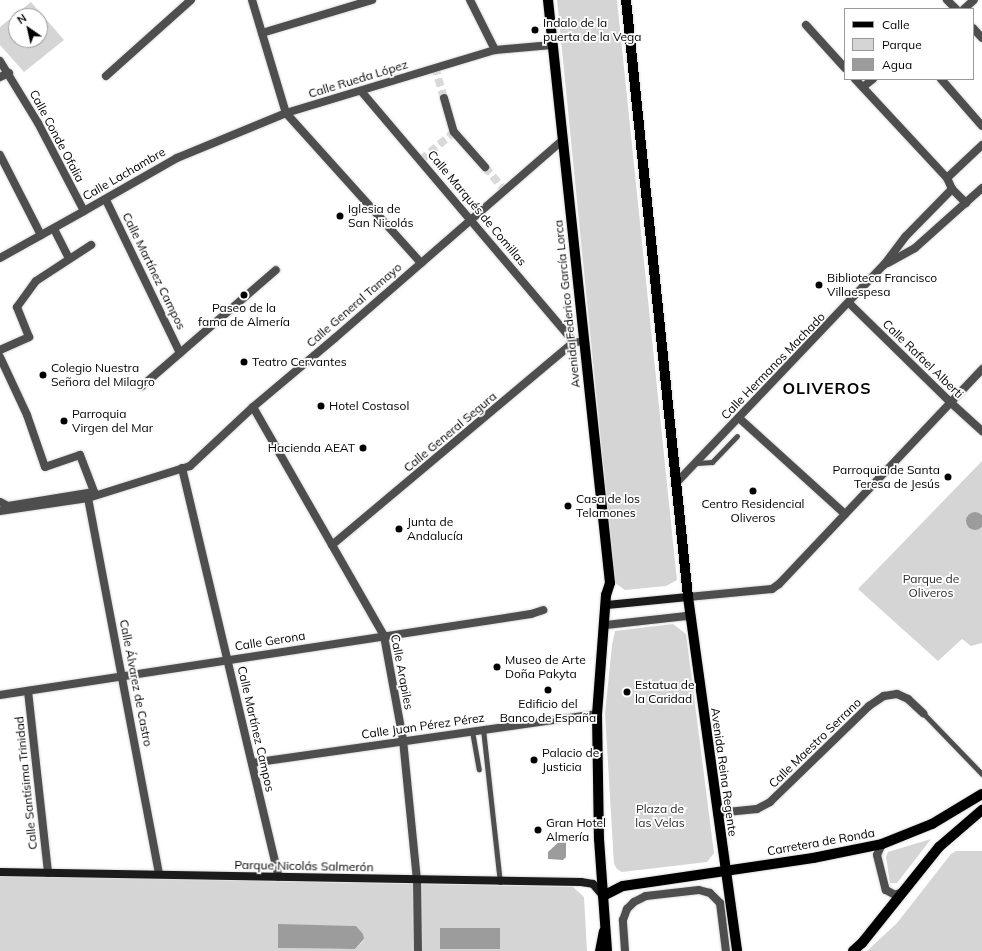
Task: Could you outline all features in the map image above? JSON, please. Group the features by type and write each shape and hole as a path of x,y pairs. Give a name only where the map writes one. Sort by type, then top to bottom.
{"highway":[{"path":"600,951 604,931"}],"main road":[{"name":"Avenida Federico García Lorca","path":"548,0 562,141 579,342 610,583 607,605"},
{"path":"606,951 604,931 597,714 607,605 688,597 626,0"},
{"name":"Avenida Reina Regente","path":"688,597 737,951"},
{"name":"Carretera de Ronda","path":"603,896 623,886 726,872 882,844 932,824 982,794"},
{"path":"853,951 862,943 902,892 949,837 982,810"},
{"name":"Parque Nicolás Salmerón","path":"0,872 159,873 279,878 581,882 593,884 603,896"}],"street":[{"path":"106,76 191,0"},
{"path":"252,0 286,113 421,263"},
{"path":"262,33 372,0"},
{"path":"470,0 495,50"},
{"path":"947,0 954,8"},
{"path":"965,8 974,0"},
{"path":"806,25 844,67"},
{"path":"974,29 982,38"},
{"name":"Calle Rueda López","path":"177,158 286,113 361,90 495,50 552,45"},
{"name":"Calle Conde Ofalia","path":"0,61 9,73 84,211"},
{"path":"0,77 9,73"},
{"path":"856,80 947,178 952,189 966,203"},
{"path":"863,88 872,80"},
{"path":"942,80 982,126"},
{"name":"Calle Marqués de Comillas","path":"361,90 470,221 579,342"},
{"path":"444,98 454,132 484,167"},
{"name":"Calle General Tamayo","path":"0,511 88,498 190,466 253,406 335,338 562,141"},
{"path":"947,178 982,145"},
{"path":"0,156 41,235"},
{"name":"Calle Lachambre","path":"1,256 54,229 177,158"},
{"name":"Calle Hermanos Machado","path":"884,265 915,248 982,188"},
{"name":"Calle Hermanos Machado","path":"677,482 697,463 849,303 884,265 906,236 952,189"},
{"name":"Calle Martínez Campos","path":"106,200 180,353"},
{"path":"54,229 69,258"},
{"path":"0,350 29,337 16,307 36,281 91,245"},
{"path":"142,386 276,270"},
{"name":"Calle Rafael Alberti","path":"849,303 949,401 982,431"},
{"name":"Calle General Segura","path":"332,545 579,342"},
{"path":"0,357 26,412 45,468 80,455 94,492 8,506 0,502"},
{"path":"688,597 772,589 786,577 949,401 982,370"},
{"name":"Calle Arapiles","path":"253,406 384,636 403,740 417,880 418,951"},
{"path":"739,418 845,514"},
{"name":"Calle Martínez Campos","path":"182,468 215,600 227,660 279,878"},
{"name":"Calle Álvarez de Castro","path":"88,498 159,873"},
{"name":"Calle Gerona","path":"0,694 28,691 122,675 531,614 543,610"},
{"path":"606,625 681,616 690,618"},
{"name":"Calle Santísima Trinidad","path":"28,691 48,873"},
{"name":"Calle Maestro Serrano","path":"717,813 757,809 770,802 869,706 884,696 897,694 908,699 923,713"},
{"name":"Calle Juan Pérez Pérez","path":"252,763 403,740 597,714"},
{"path":"882,844 878,855 886,890 896,895 902,892"},
{"path":"625,951 623,920 627,909 634,902 646,896 699,890 710,893 720,903 726,951"}],"lane":[{"path":"697,463 712,462 737,436"},
{"path":"923,713 982,774"},
{"path":"483,729 500,882"},
{"path":"472,731 479,769"}],"green space":[{"path":"557,0 617,0 677,580 666,586 625,590 615,583"},
{"path":"31,2 36,8 24,8"},
{"path":"8,21 8,48 48,48 48,22 64,40 24,72 0,45 0,27"},
{"name":"Parque de Oliveros","path":"982,461 982,643 971,646 962,639 938,661 858,589"},
{"name":"Plaza de las Velas","path":"673,624 686,634 714,853 707,862 622,872 617,869 614,864 605,714 612,645 615,631"},
{"path":"931,839 897,883 890,883 886,857 888,852"},
{"path":"956,851 982,851 982,951 867,951 897,923 951,854"},
{"path":"0,876 573,887 584,897 587,951 0,951","holes":["278,925 356,926 364,940 355,949 278,948","440,928 500,928 500,949 440,949"]}],"water":[{"path":"975,512 983,518 983,524 981,527 975,530 969,527 966,521 969,515"},
{"path":"561,840 566,840 566,857 563,860 548,859 548,852"},
{"path":"278,924 356,926 363,934 364,939 355,949 278,948"},
{"path":"440,928 500,928 500,949 440,949"}],"tunnel":[{"path":"435,67 444,98"},
{"path":"421,160 454,132"},
{"path":"485,167 504,190"}],"place":[{"name":"Indalo de la puerta de la Vega","path":"535,30"},
{"name":"Iglesia de San Nicolás","path":"340,216"},
{"name":"Biblioteca Francisco Villaespesa","path":"819,285"},
{"name":"Paseo de la fama de Almería","path":"244,295"},
{"name":"Teatro Cervantes","path":"244,362"},
{"name":"Colegio Nuestra Señora del Milagro","path":"43,375"},
{"name":"Hotel Costasol","path":"321,406"},
{"name":"Parroquia Virgen del Mar","path":"64,421"},
{"name":"Hacienda AEAT","path":"363,448"},
{"name":"Parroquia de Santa Teresa de Jesús","path":"948,477"},
{"name":"Centro Residencial Oliveros","path":"753,491"},
{"name":"Casa de los Telamones","path":"568,506"},
{"name":"Junta de Andalucía","path":"399,529"},
{"name":"Museo de Arte Doña Pakyta","path":"497,667"},
{"name":"Edificio del Banco de España","path":"548,690"},
{"name":"Estatua de la Caridad","path":"627,692"},
{"name":"Palacio de Justicia","path":"534,760"},
{"name":"Gran Hotel Almería","path":"538,830"}],"district":[{"name":"OLIVEROS","path":"827,388"}]}
